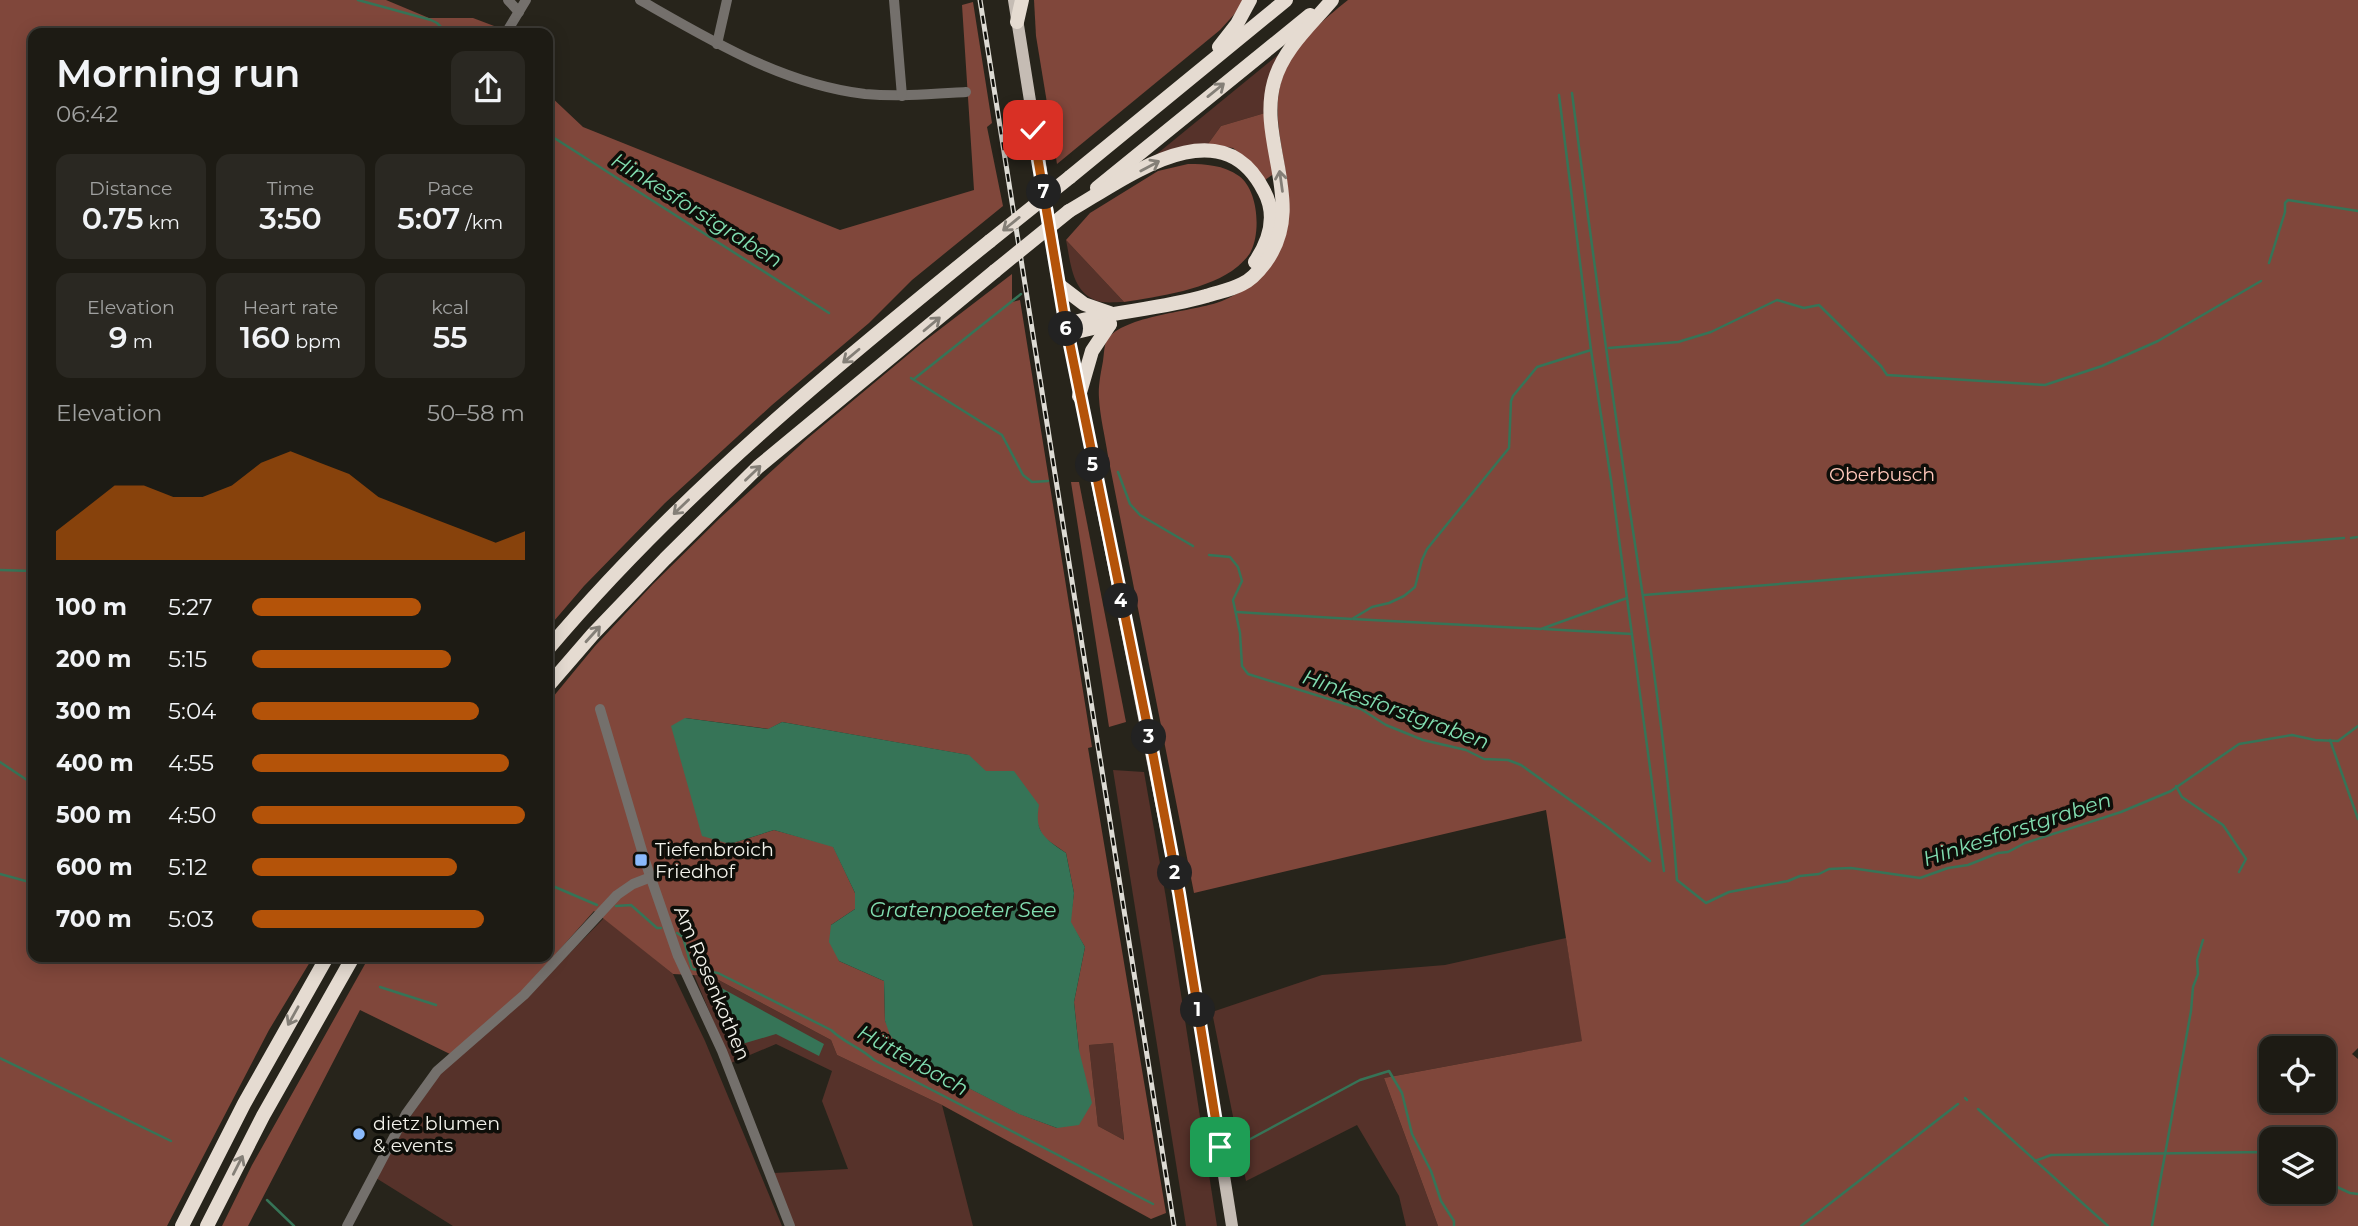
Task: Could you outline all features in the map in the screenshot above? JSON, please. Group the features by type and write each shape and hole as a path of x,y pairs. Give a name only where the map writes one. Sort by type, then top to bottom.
{"highway":[{"path":"1017,22 1022,0"},
{"path":"1203,67 1237,24 1250,0"},
{"path":"553,643 582,608 646,541 743,449 893,320 1286,0"},
{"path":"553,680 593,634 758,467 1330,0"},
{"path":"1067,329 1219,292 1242,284 1259,271 1277,243 1283,210 1282,185 1273,135 1273,84 1280,64 1330,0"},
{"path":"1069,211 1169,156 1207,149 1225,153 1242,163 1258,178 1268,197 1271,215 1270,231 1264,248 1253,265 1219,292"},
{"path":"1059,285 1084,304 1111,319"},
{"path":"1080,396 1092,351 1111,319"},
{"path":"182,1226 244,1104 324,962"},
{"path":"206,1226 263,1116 350,962"}],"main road":[{"path":"1014,0 1067,329 1170,843 1232,1226"}],"street":[{"path":"508,0 519,12"},
{"path":"509,28 526,0"},
{"path":"639,0 761,66 807,81 864,93 901,96 967,92"},
{"path":"717,44 727,0"},
{"path":"894,0 901,96"},
{"name":"Am Rosenkothen","path":"600,709 678,956 722,1051 790,1226"},
{"path":"347,1226 406,1114 437,1071 524,995 617,895 633,884 651,877"}],"shaded area":[{"path":"1284,50 1265,113 1221,126 1208,144 1184,146 1152,158"},
{"path":"1066,240 1124,302 1102,302 1084,293 1075,278"},
{"path":"1113,770 1144,772 1217,1226 1186,1226"},
{"path":"604,918 673,974 705,1041 782,1226 453,1226 376,1178 411,1116 440,1073 526,998"},
{"path":"1566,938 1583,1041 1384,1078 1438,1226 1406,1226 1399,1196 1357,1125 1246,1181 1212,1012 1322,975 1445,965"},
{"path":"694,975 711,976 831,1040 837,1055 942,1105 973,1226 793,1226 774,1173 848,1169 822,1101 832,1071 776,1044 731,1063"},
{"path":"1113,1043 1124,1140 1098,1126 1089,1045"}],"green space":[{"path":"0,0 386,0 429,18 473,18 499,28 28,28 28,962 310,962 269,1030 167,1226 0,1226"},
{"path":"1034,0 1243,0 1239,9 1220,30 1057,164 1036,36"},
{"name":"Oberbusch","path":"1348,0 2358,0 2358,1048 2352,1054 2358,1059 2358,1226 1438,1226 1384,1078 1582,1041 1546,810 1194,893 1100,405 1099,384 1105,345 1115,332 1160,315 1222,301 1252,284 1275,259 1285,236 1289,213 1278,117 1279,93 1290,60 1312,32"},
{"path":"973,2 992,123 987,127 1003,206 912,280 869,323 772,405 665,503 584,586 553,622 553,99 583,127 840,230 974,190 962,5"},
{"path":"1265,113 1275,173 1265,180 1253,164 1233,148 1208,144 1221,126"},
{"path":"1188,164 1221,167 1233,172 1245,182 1254,201 1257,222 1251,251 1237,267 1213,281 1183,291 1124,302 1066,240 1090,213 1158,171"},
{"path":"1012,274 1012,302 1020,300 1092,747 1088,748 1166,1213 1151,1219 942,1105 837,1055 831,1040 711,976 673,974 594,911 553,957 553,697 595,646 653,584 720,518 808,438 922,343","holes":["685,718 769,729 782,722 968,755 1036,820 1043,837 1066,853 1074,893 1070,922 1085,947 1074,1002 1079,1050 1057,1128 1020,1114 906,1056 885,1021 884,981 839,961 831,925 855,909 855,893 833,846 774,830 730,844","1113,1043 1124,1139 1098,1126 1089,1045"]},
{"path":"1071,482 1079,482 1126,722 1109,727"},
{"path":"366,962 549,962 522,992 452,1055 360,1010 248,1226 222,1226 252,1165"}],"water":[{"name":"Gratenpoeter See","path":"685,718 768,729 782,722 969,755 986,771 1014,771 1039,805 1038,822 1043,834 1066,853 1074,893 1071,922 1085,947 1074,1002 1079,1050 1092,1103 1079,1125 1057,1128 1019,1114 906,1056 890,1035 885,1021 884,981 839,961 829,942 831,925 855,909 855,893 833,847 774,830 730,844 702,836 671,726"},
{"path":"714,984 824,1044 819,1056 776,1034 732,1047 723,1012 710,990"}],"waterway":[{"name":"Hinkesforstgraben","path":"358,0 431,20 442,28"},
{"path":"1572,93 1605,342 1656,686 1677,880 1706,903 1729,892 1819,874 1829,869 1851,868 1920,878 2008,852 2025,843 2121,812 2171,791 2239,744 2292,735 2338,741 2358,726"},
{"path":"1559,95 1591,350 1664,871"},
{"name":"Hinkesforstgraben","path":"553,137 829,313"},
{"path":"2269,263 2288,200 2358,211"},
{"path":"1609,348 1678,342 1711,332 1777,300 1804,308 1819,305 1887,375 2045,385 2102,366 2158,341 2261,281"},
{"path":"914,379 1021,294"},
{"path":"1237,612 1352,619 1372,607 1404,596 1415,587 1427,549 1509,448 1513,396 1537,367 1591,350"},
{"name":"Hinkesforstgraben","path":"911,378 1002,435 1023,475 1032,482 1048,481"},
{"name":"Hinkesforstgraben","path":"1118,472 1130,504 1140,515 1193,546"},
{"path":"2351,538 2358,537"},
{"path":"1644,595 2344,538"},
{"name":"Hinkesforstgraben","path":"1209,555 1230,557 1238,567 1242,581 1233,600 1240,633 1242,666 1248,674 1361,709 1386,725 1423,740 1466,750 1484,759 1508,760 1521,765 1650,861"},
{"path":"0,570 28,571"},
{"path":"1353,619 1541,629 1627,598"},
{"path":"1544,629 1632,634"},
{"path":"2330,740 2358,819"},
{"name":"Hütterbach","path":"0,762 28,781"},
{"path":"2176,786 2182,797 2223,825 2246,859 2239,872"},
{"path":"0,874 28,882"},
{"name":"Hütterbach","path":"553,886 597,905"},
{"name":"Hütterbach","path":"616,906 631,905 657,928 661,928"},
{"name":"Hütterbach","path":"677,933 683,937 692,969 718,973 831,1030 874,1060 1153,1204"},
{"path":"2152,1226 2193,987 2198,974 2197,960 2203,940"},
{"path":"380,987 436,1005"},
{"path":"0,1058 171,1141"},
{"name":"Hütterbach","path":"1241,1144 1360,1080 1389,1071 1402,1093 1412,1134 1454,1226"},
{"name":"Hütterbach","path":"1801,1226 1958,1104"},
{"path":"1978,1109 2108,1226"},
{"path":"2035,1161 2051,1155 2259,1152"},
{"path":"2336,1187 2358,1194"},
{"path":"267,1200 294,1226"}],"railway":[{"path":"980,0 1174,1226"}],"place":[{"name":"Tiefenbroich Friedhof","path":"641,860"},
{"name":"dietz blumen & events","path":"359,1134"}],"route":[{"path":"1033,130 1064,315 1179,893 1220,1147"}]}
